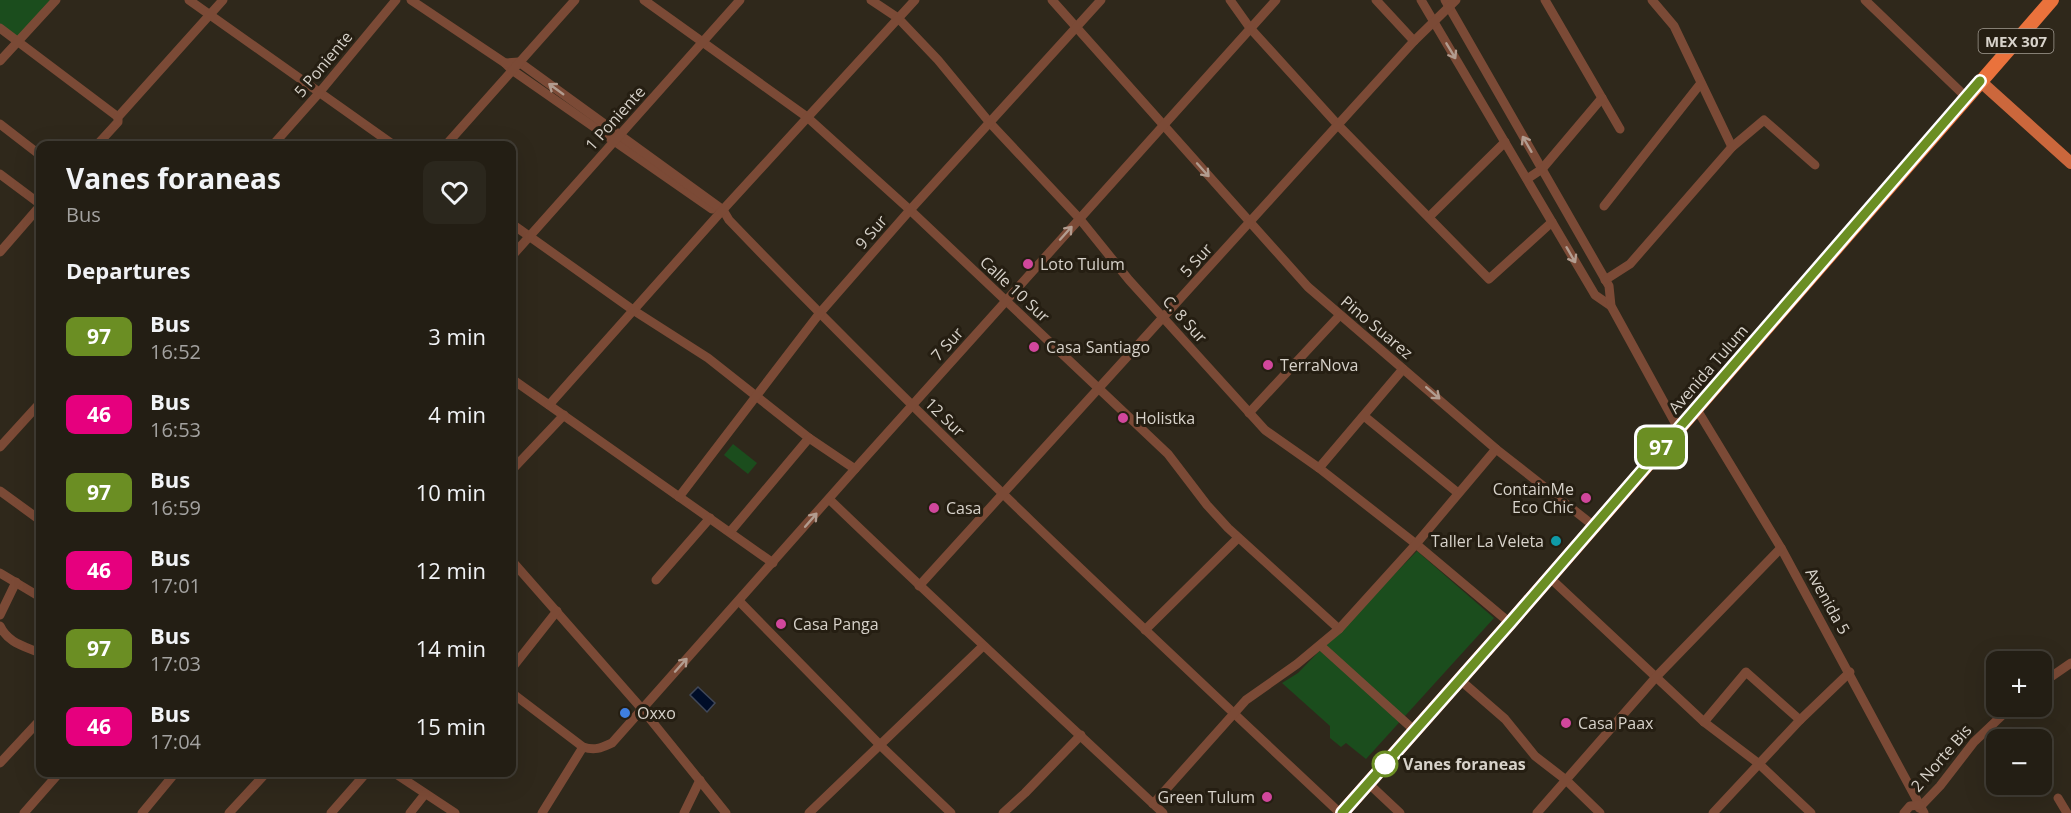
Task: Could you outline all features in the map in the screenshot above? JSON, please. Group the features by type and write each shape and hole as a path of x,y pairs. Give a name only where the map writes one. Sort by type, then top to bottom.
{"highway":[{"name":"MEX 307","path":"1980,81 2052,0"},
{"name":"Avenida Tulum","path":"1341,813 1510,623 1980,81"}],"main road":[{"path":"1980,81 2071,163"}],"street":[{"path":"0,61 56,0"},
{"path":"189,0 388,141"},
{"path":"101,141 118,122 118,117 223,0"},
{"name":"5 Poniente","path":"276,141 396,0"},
{"path":"411,0 585,116 721,212"},
{"path":"449,141 509,66 519,62 575,0"},
{"name":"Calle 10 Sur","path":"644,0 807,117 910,210 1168,454 1207,505 1238,538 1339,629"},
{"name":"1 Poniente","path":"516,251 740,0"},
{"name":"C. 8 Sur","path":"871,0 898,18 938,60 990,123 1079,218 1129,280 1264,430 1320,468 1510,623"},
{"path":"549,405 915,0"},
{"name":"Pino Suarez","path":"1052,0 1308,287 1496,449 1594,526"},
{"name":"9 Sur","path":"679,497 819,314 1101,0"},
{"path":"1230,0 1250,28 1338,125 1490,279 1552,222"},
{"name":"7 Sur","path":"583,747 591,750 601,749 612,743 1276,0"},
{"path":"1376,0 1414,41"},
{"path":"1421,0 1594,295 1611,306"},
{"name":"5 Sur","path":"919,586 1097,389 1164,319 1414,41 1434,23 1447,4 1456,0"},
{"path":"1545,0 1620,129"},
{"path":"1652,0 1674,26 1732,147"},
{"path":"1864,0 1966,97"},
{"path":"1447,4 1609,286 1611,306 1678,428"},
{"path":"0,28 118,117"},
{"path":"519,62 585,116"},
{"path":"1605,206 1701,83"},
{"path":"1527,179 1542,170 1602,99"},
{"path":"1605,280 1630,264 1732,147 1764,120 1815,165"},
{"path":"0,124 36,151"},
{"path":"1429,217 1505,142"},
{"path":"0,174 36,202"},
{"path":"0,252 36,210"},
{"name":"12 Sur","path":"721,212 912,406 1145,630 1341,813"},
{"path":"516,227 633,310 708,358 809,438 855,469"},
{"path":"1249,412 1340,315"},
{"path":"1320,468 1403,369"},
{"path":"516,382 773,563"},
{"path":"0,447 36,407"},
{"name":"Avenida 5","path":"1696,408 1781,548 1850,672 1921,810"},
{"path":"516,466 564,415"},
{"path":"1364,416 1458,493"},
{"path":"730,532 809,438"},
{"path":"1153,804 1234,713 1258,690 1321,646 1339,629 1416,544 1496,449"},
{"path":"0,491 36,517"},
{"path":"829,499 982,647 1081,735 1162,813"},
{"path":"656,580 710,518"},
{"path":"1145,630 1238,538"},
{"path":"1537,813 1656,677 1781,548"},
{"path":"516,565 642,709 726,813"},
{"path":"0,573 36,594"},
{"path":"1549,577 1704,722 1758,763 1811,813"},
{"path":"0,615 16,582"},
{"path":"739,602 881,746 951,813"},
{"path":"516,663 557,611"},
{"path":"0,626 5,636 17,644 36,651"},
{"path":"1321,646 1414,730"},
{"path":"809,813 982,647"},
{"path":"2052,676 2071,663"},
{"path":"1704,722 1746,672 1800,720"},
{"path":"1713,813 1758,763 1850,672"},
{"path":"1459,679 1505,719 1535,756 1566,780 1600,813"},
{"path":"516,696 583,747 542,813"},
{"name":"2 Norte Bis","path":"1904,813 1910,806 1921,810 1974,742 2000,717"},
{"path":"0,763 36,724"},
{"path":"1003,813 1081,735"},
{"path":"24,813 56,777"},
{"path":"142,813 172,777"},
{"path":"229,813 262,777"},
{"path":"332,813 363,777"},
{"path":"400,777 454,813"},
{"path":"684,813 700,780"},
{"path":"1368,783 1400,813"},
{"path":"410,813 425,794"},
{"path":"2058,798 2067,813"}],"green space":[{"path":"0,0 53,0 17,37 0,24"},
{"path":"733,444 757,463 748,474 724,455"},
{"path":"1417,551 1494,618 1366,759 1346,743 1341,747 1330,738 1330,726 1282,683 1298,673"}],"water":[{"path":"698,687 715,703 707,712 690,695"}],"bus line":[{"name":"97","path":"1342,813 1510,623 1980,81"}],"place":[{"name":"Loto Tulum","path":"1028,264"},
{"name":"Casa Santiago","path":"1034,347"},
{"name":"TerraNova","path":"1268,365"},
{"name":"Holistka","path":"1123,418"},
{"name":"ContainMe Eco Chic","path":"1586,498"},
{"name":"Casa","path":"934,508"},
{"name":"Taller La Veleta","path":"1556,541"},
{"name":"Casa Panga","path":"781,624"},
{"name":"Oxxo","path":"625,713"},
{"name":"Casa Paax","path":"1566,723"},
{"name":"Vanes foraneas","path":"1385,764"},
{"name":"Green Tulum","path":"1267,797"}]}
